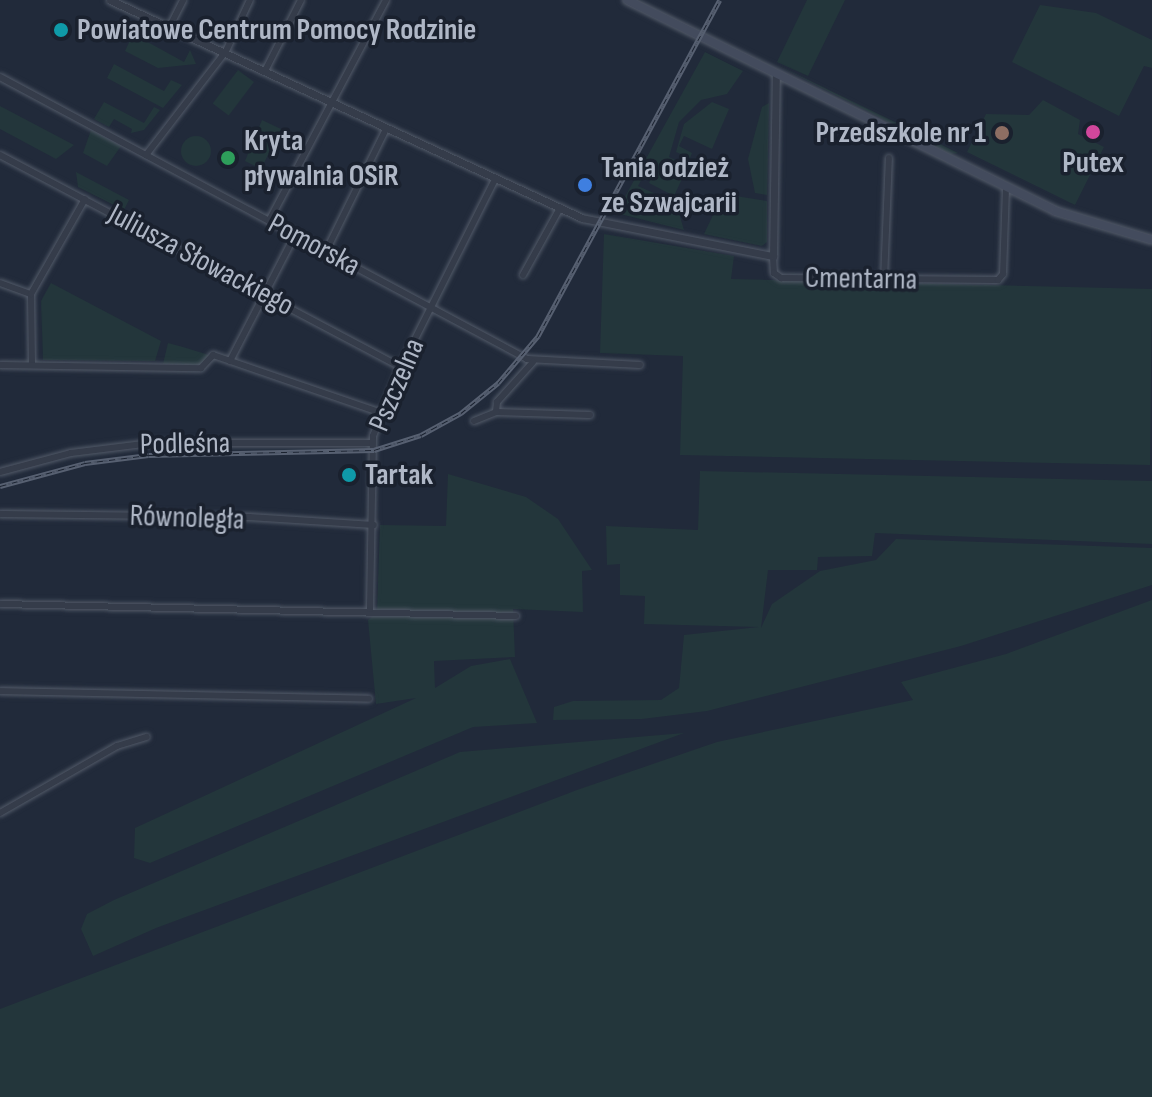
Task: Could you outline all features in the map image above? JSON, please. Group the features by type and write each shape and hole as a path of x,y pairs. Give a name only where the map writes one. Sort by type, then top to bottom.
{"main road":[{"path":"627,0 1006,188 1094,226 1152,240"}],"street":[{"path":"110,0 266,69 330,103 560,208 599,223 773,256"},
{"path":"170,26 183,0"},
{"path":"146,155 226,51 250,0"},
{"path":"266,69 301,0"},
{"path":"269,221 386,0"},
{"name":"Cmentarna","path":"776,74 773,256 774,273 781,278 994,281 1003,274 1006,188"},
{"name":"Pomorska","path":"0,77 533,362 640,365"},
{"path":"326,251 386,129"},
{"name":"Juliusza Słowackiego","path":"0,155 401,367"},
{"path":"884,280 889,158"},
{"name":"Pszczelna","path":"370,609 374,525 372,443 401,367 495,179"},
{"path":"32,365 31,294 85,199"},
{"path":"523,275 560,208"},
{"path":"230,361 295,235"},
{"path":"0,283 31,294"},
{"path":"0,365 201,368 213,355 381,413"},
{"path":"496,412 497,402 533,362"},
{"path":"474,421 496,412 590,415"},
{"name":"Podleśna","path":"0,472 71,453 151,443 372,443"},
{"name":"Równoległa","path":"0,514 249,517 374,525"},
{"path":"0,604 370,609 516,616"},
{"path":"0,691 369,699"},
{"path":"0,813 117,746 147,737"}],"green space":[{"path":"807,0 845,0 808,76 777,62"},
{"path":"1040,5 1096,13 1152,40 1152,68 1144,66 1119,116 1012,62"},
{"path":"133,34 184,62 190,50 196,64 158,68 125,51"},
{"path":"705,52 743,71 727,94 701,100 679,122 669,157 688,166 674,196 649,183 655,170 649,166 638,186 676,203 684,230 616,213"},
{"path":"114,64 164,91 171,80 182,85 163,108 107,78"},
{"path":"775,64 928,138 958,153 951,154"},
{"path":"238,70 254,82 229,116 213,104"},
{"path":"1043,100 1080,120 1078,134 1104,147 1075,205 967,152 986,114 1029,115"},
{"path":"104,102 144,123 154,107 160,110 144,130 131,133 132,129 114,119 109,127 94,119"},
{"path":"712,102 729,109 712,149 684,136 679,146 692,153 690,158 676,152 684,124"},
{"path":"769,103 767,195 755,193 748,159 762,107"},
{"path":"0,106 74,145 56,159 0,129"},
{"path":"262,120 281,129 261,169 245,161"},
{"path":"91,130 121,146 107,166 83,153"},
{"path":"196,136 207,140 211,151 207,162 196,166 185,162 181,151 185,140"},
{"path":"76,172 129,200 124,210 78,187"},
{"path":"723,194 767,201 767,242 762,246 704,234"},
{"path":"604,234 734,256 731,279 1152,289 1150,465 680,455 683,356 600,353"},
{"path":"51,283 161,341 155,361 43,360 41,301"},
{"path":"168,343 212,356 202,365 163,364"},
{"path":"700,471 1152,481 1152,544 875,533 872,556 818,557 817,570 768,570 761,628 772,604 820,571 876,560 896,539 1152,548 1152,585 961,646 707,711 642,719 553,720 554,707 573,701 661,700 679,688 684,635 759,627 644,624 645,596 620,595 620,564 607,565 606,526 698,530"},
{"path":"448,474 526,497 558,519 592,570 582,571 583,612 513,609 515,657 434,661 435,688 471,666 510,659 537,723 473,727 150,863 134,858 135,828 416,698 376,704 368,620 377,613 380,525 446,526"},
{"path":"1152,600 1152,1097 0,1097 0,1009 577,790 717,742 913,700 901,682 1006,654"},
{"path":"684,733 156,928 93,956 81,929 87,914 114,900 460,752"}],"railway":[{"path":"0,486 85,463 149,455 374,450 421,435 461,413 498,383 538,336 720,0"}],"place":[{"name":"Powiatowe Centrum Pomocy Rodzinie","path":"61,30"},
{"name":"Putex","path":"1093,132"},
{"name":"Przedszkole nr 1","path":"1002,133"},
{"name":"Kryta pływalnia OSiR","path":"228,158"},
{"name":"Tania odzież ze Szwajcarii","path":"585,185"},
{"name":"Tartak","path":"349,475"}]}
